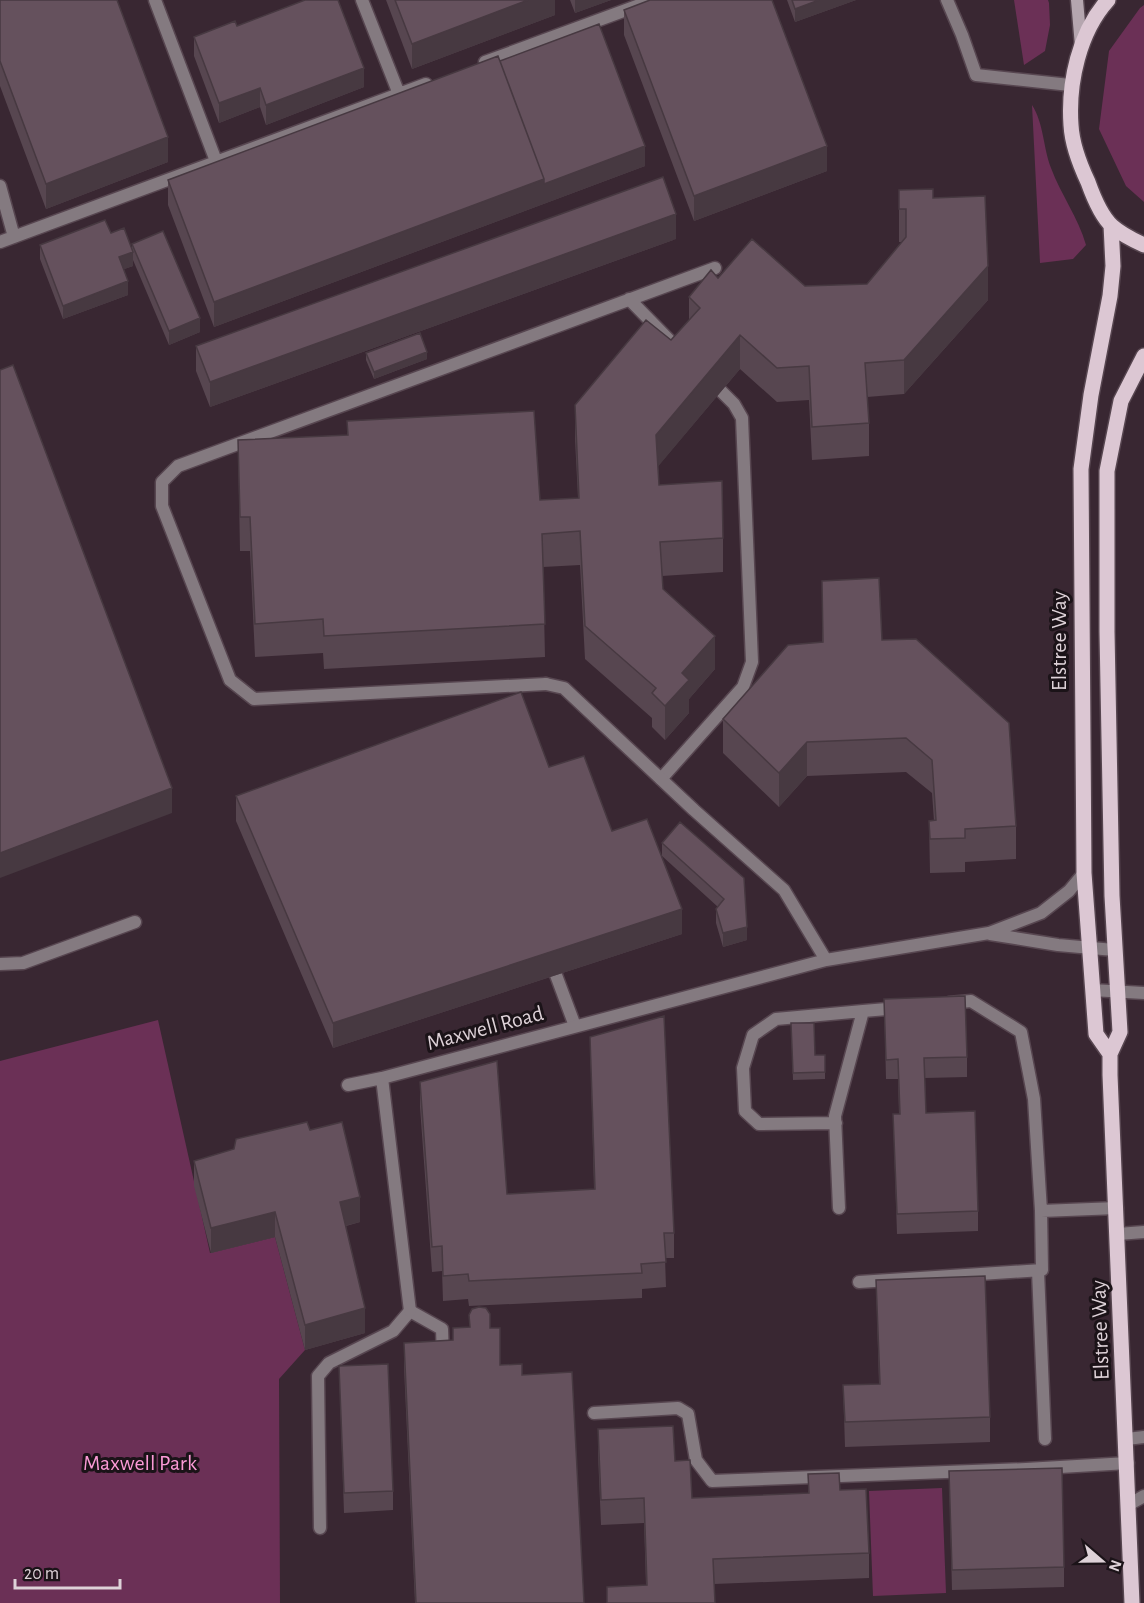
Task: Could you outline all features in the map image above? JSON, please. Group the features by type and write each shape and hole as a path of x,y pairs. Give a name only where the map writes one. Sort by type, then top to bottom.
{"main road":[{"path":"1077,0 1082,48"},
{"path":"1108,0 1100,9 1082,48 1071,85 1071,127 1081,165 1094,196 1111,225 1144,245"},
{"name":"Elstree Way","path":"1110,1054 1096,1034 1084,873 1081,469 1091,394 1110,296 1113,266 1111,225"},
{"name":"Elstree Way","path":"1132,1603 1110,1054 1120,1032 1114,950 1107,643 1107,471 1121,401 1144,356"}],"street":[{"path":"155,0 216,161"},
{"path":"362,0 399,93"},
{"path":"477,65 653,0"},
{"path":"947,0 976,75 1071,85"},
{"path":"0,242 432,81"},
{"path":"0,186 14,237"},
{"path":"716,268 178,466 162,482 162,506 230,680 254,699 546,684 564,688 784,890 826,960"},
{"path":"629,299 678,349"},
{"path":"661,779 743,687 752,662 742,418 734,404 721,391"},
{"name":"Maxwell Road","path":"348,1085 575,1026 612,1021 826,960 989,933 1041,913 1068,891 1084,873"},
{"path":"0,964 23,963 135,922"},
{"name":"Maxwell Road","path":"989,933 1058,945 1114,950"},
{"path":"555,975 575,1026"},
{"path":"1092,990 1144,993"},
{"path":"859,1282 1042,1270 1034,1099 1021,1032 971,1001 939,1004"},
{"path":"836,1123 759,1125 745,1111 744,1068 753,1035 776,1019 906,1007"},
{"path":"839,1208 836,1116 863,1011"},
{"path":"320,1528 318,1376 329,1363 393,1331 410,1311 382,1078"},
{"path":"1041,1211 1117,1208"},
{"path":"1118,1233 1144,1232"},
{"path":"1038,1271 1045,1439"},
{"path":"410,1311 442,1329 443,1365"},
{"path":"594,1413 678,1408 688,1414 696,1460 712,1480 1026,1469 1128,1462"},
{"path":"1127,1439 1144,1437"},
{"path":"1128,1505 1144,1496"}],"green space":[{"path":"1014,0 1048,0 1049,3 1050,25 1045,51 1024,65"},
{"path":"1144,5 1144,202 1126,186 1099,129 1109,51"},
{"path":"1032,105 1039,120 1051,168 1079,225 1086,245 1073,259 1040,263"},
{"name":"Maxwell Park","path":"158,1020 210,1253 275,1237 305,1350 279,1379 280,1603 0,1603 0,1061"},
{"path":"942,1488 946,1593 873,1596 869,1491"}],"building":[{"path":"0,0 117,0 168,137 46,184 0,61"},
{"path":"305,0 338,0 364,68 266,105 260,88 219,103 194,37 235,21 237,26"},
{"path":"395,0 528,0 412,44"},
{"path":"650,0 772,0 827,146 694,196 624,10"},
{"path":"792,0 819,0 795,9"},
{"path":"599,24 645,146 544,184 500,61"},
{"path":"498,56 544,179 214,302 168,180"},
{"path":"663,177 676,214 210,382 196,346"},
{"path":"933,189 933,198 985,196 988,266 904,360 865,363 869,423 812,427 809,366 777,368 740,335 656,435 659,485 722,481 723,538 660,542 663,589 715,636 682,673 689,680 665,706 652,693 656,688 585,626 580,531 542,534 545,624 324,636 323,619 255,624 250,517 240,517 238,440 348,435 347,421 534,411 540,500 579,498 575,405 646,320 671,340 700,308 689,297 711,270 718,278 752,239 805,286 867,284 906,237 906,209 899,209 899,190"},
{"path":"105,220 111,233 124,228 133,252 119,257 128,281 63,306 40,245"},
{"path":"163,231 200,318 169,331 132,244"},
{"path":"420,333 427,352 374,372 366,353"},
{"path":"13,365 172,788 0,853 0,370"},
{"path":"879,578 882,640 916,639 1009,723 1016,826 965,829 965,838 930,839 929,821 936,820 932,760 906,738 807,742 779,773 723,719 788,645 823,642 822,581"},
{"path":"521,692 549,767 584,756 612,831 647,819 682,909 333,1023 236,796"},
{"path":"680,822 744,878 747,927 723,933 716,909 724,899 662,843"},
{"path":"965,996 967,1057 924,1058 926,1113 975,1111 978,1211 897,1214 893,1114 900,1114 898,1059 886,1060 884,999"},
{"path":"664,1016 674,1233 664,1233 666,1262 641,1264 642,1273 469,1281 468,1274 443,1276 442,1246 432,1247 420,1082 497,1061 507,1194 595,1189 590,1037"},
{"path":"791,1023 814,1023 815,1055 825,1055 825,1072 793,1073"},
{"path":"307,1122 310,1130 342,1122 360,1197 340,1202 365,1308 305,1325 275,1212 211,1228 194,1161 234,1149 236,1139"},
{"path":"985,1276 990,1417 845,1422 843,1385 880,1384 876,1280"},
{"path":"486,1308 490,1314 490,1328 500,1328 500,1365 522,1364 522,1375 572,1372 584,1603 416,1603 404,1343 453,1340 453,1328 470,1327 469,1315 472,1309"},
{"path":"388,1364 393,1491 344,1493 339,1366"},
{"path":"673,1426 675,1461 690,1460 692,1498 809,1493 808,1474 839,1473 840,1490 866,1489 869,1553 713,1559 715,1603 607,1603 607,1587 647,1585 644,1498 601,1500 598,1429"},
{"path":"1062,1468 1064,1567 952,1570 949,1471"}]}
